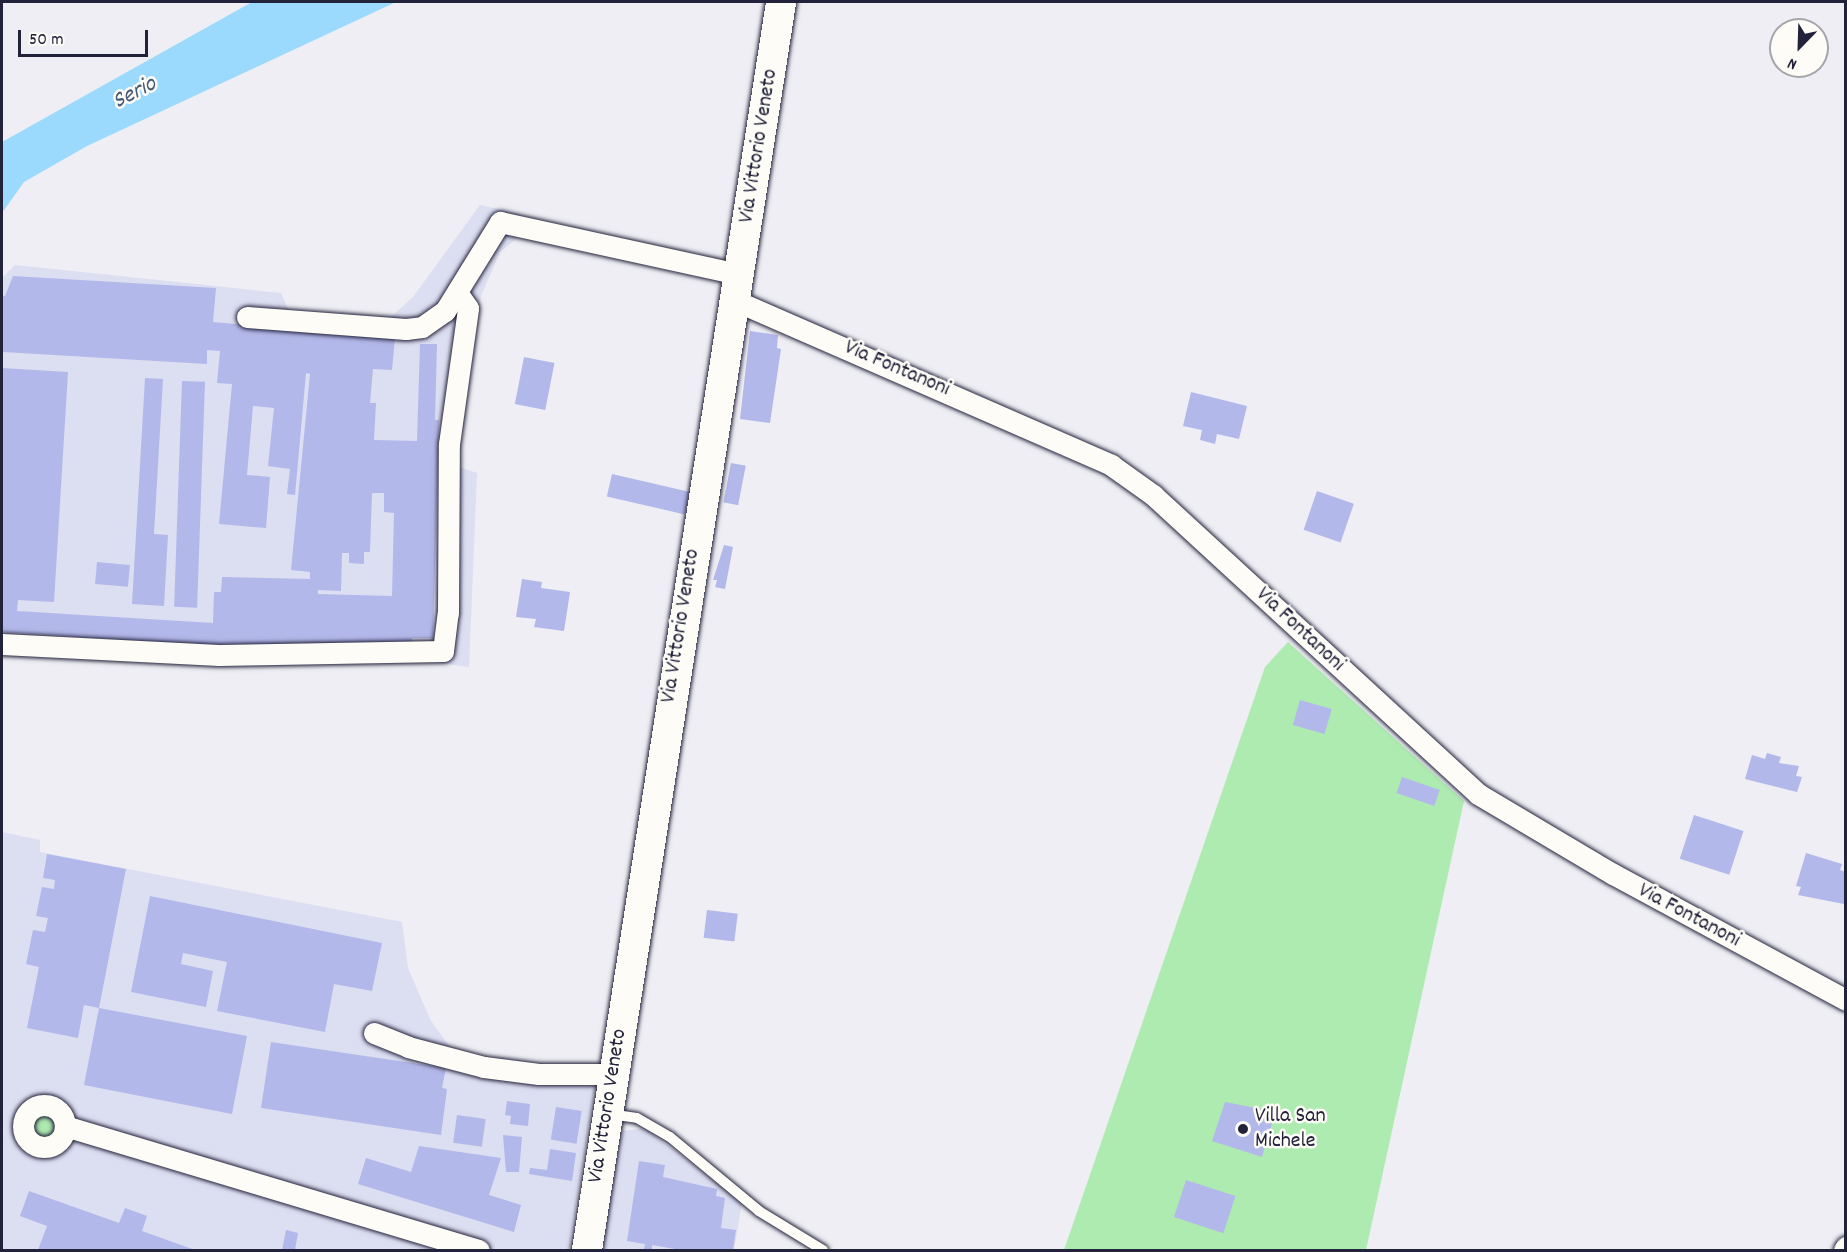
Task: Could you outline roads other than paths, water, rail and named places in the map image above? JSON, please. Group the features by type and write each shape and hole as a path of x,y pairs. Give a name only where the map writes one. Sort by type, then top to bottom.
{"main road":[{"name":"Via Vittorio Veneto","path":"587,1251 606,1113 781,2"}],"street":[{"name":"Via Fontanoni","path":"457,292 500,222 736,287 1111,465 1153,495 1478,794 1644,891 1845,1000"},
{"path":"2,644 219,655 443,651 448,613 449,444 468,308 457,292 436,321 406,329 247,317"},
{"path":"374,1033 408,1047 484,1067 539,1074 613,1074"},
{"path":"65,1126 479,1251"}],"lane":[{"path":"606,1113 637,1118 670,1137 759,1210 823,1251"}],"water":[{"name":"Serio","path":"252,2 396,2 87,146 24,182 2,213 2,142"}],"place":[{"name":"Villa San Michele","path":"1243,1129"}]}
